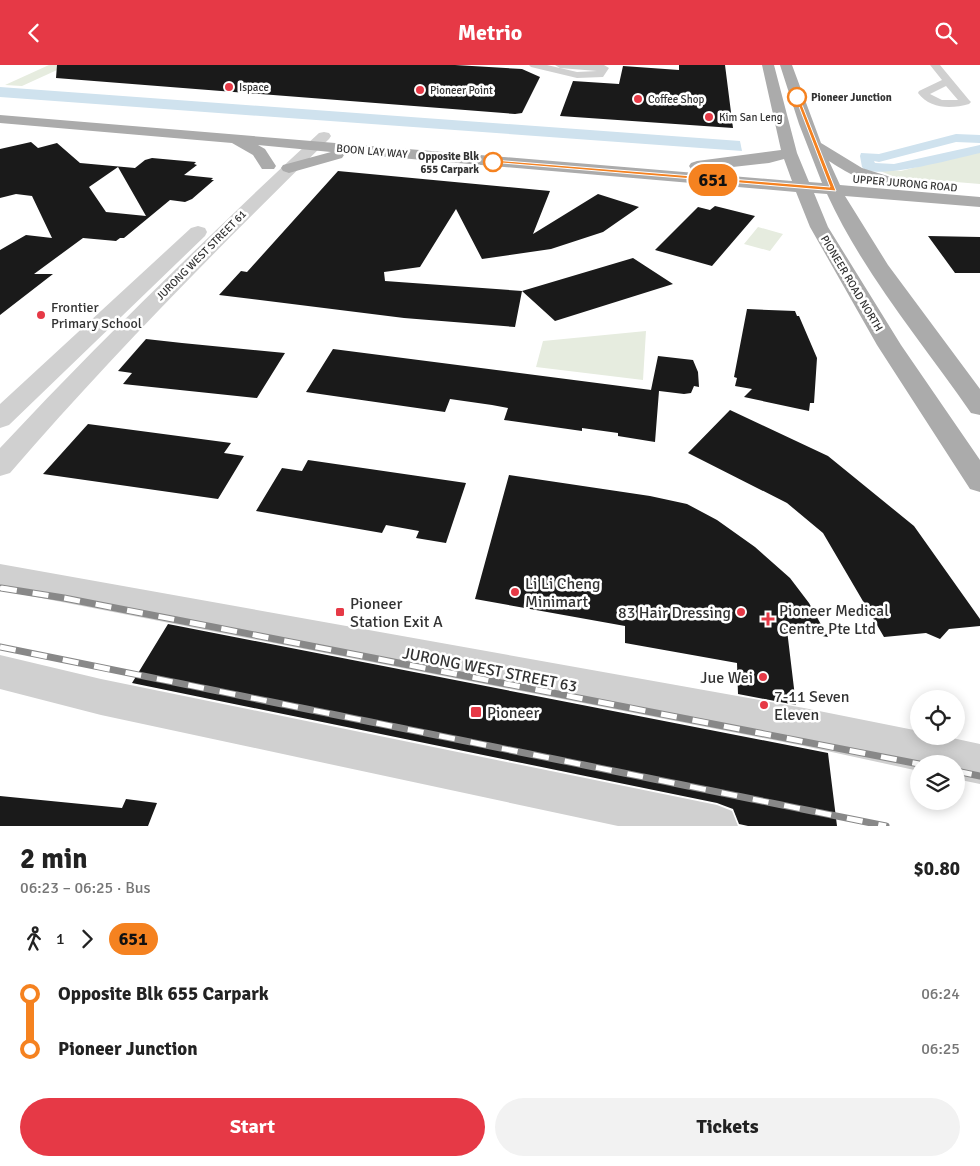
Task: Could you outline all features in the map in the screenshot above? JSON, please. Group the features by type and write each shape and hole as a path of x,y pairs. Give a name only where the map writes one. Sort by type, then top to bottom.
{"main road":[{"name":"PIONEER ROAD NORTH","path":"768,65 789,153 819,227 889,345 980,482"},
{"path":"786,65 815,146 831,184 861,214 878,267 980,407"},
{"name":"BOON LAY WAY","path":"0,110 319,141 692,166 801,181"},
{"name":"BOON LAY WAY","path":"0,119 236,139 296,139"},
{"path":"236,139 259,152 268,167"},
{"name":"BOON LAY WAY","path":"319,141 373,151 714,180 801,181"},
{"path":"815,146 856,171 888,182"},
{"path":"289,168 321,158 373,151"},
{"path":"692,166 769,158 789,153"},
{"path":"714,180 749,189 789,207 819,227"},
{"name":"UPPER JURONG ROAD","path":"801,181 980,202"},
{"name":"UPPER JURONG ROAD","path":"831,184 888,182 980,190"},
{"path":"861,214 878,207 940,198"}],"street":[{"path":"534,65 588,76 599,75 604,69 560,65"},
{"path":"935,65 948,81"},
{"path":"255,178 296,139"},
{"name":"JURONG WEST STREET 61","path":"0,466 88,370 212,243 319,141"},
{"name":"JURONG WEST STREET 61","path":"0,419 211,219"},
{"name":"JURONG WEST STREET 63","path":"0,577 812,729 980,764"},
{"path":"1,672 101,697 717,826"}],"shaded area":[{"path":"49,65 68,65 22,86 5,85"},
{"path":"980,151 980,184 895,177 870,167 901,171"},
{"path":"758,227 783,234 770,251 744,244"},
{"path":"646,331 643,380 536,367 543,341"}],"water":[{"path":"0,87 740,141 742,151 0,97"}],"building":[{"path":"57,65 455,65 522,69 540,77 522,113 515,114 56,78"},
{"path":"679,65 725,65 733,128 560,116 573,81 619,84 623,66 679,70"},
{"path":"31,142 38,148 57,143 80,163 135,168 145,160 152,158 196,162 194,164 197,165 184,175 213,178 211,180 214,180 192,199 185,202 170,200 124,238 116,241 83,238 34,274 53,274 0,315 0,250 26,235 52,238 32,196 16,194 0,198 0,149","holes":["118,167 146,216 106,212 89,187"]},
{"path":"338,171 550,191 533,234 598,194 639,207 603,232 551,249 482,259 456,209 420,267 384,272 385,281 522,291 515,327 404,318 219,295 241,271 247,272"},
{"path":"715,206 755,216 712,266 655,250 698,207 710,210"},
{"path":"928,236 980,237 980,273 955,273"},
{"path":"633,258 673,284 555,321 522,291"},
{"path":"747,309 795,311 797,316 799,316 817,358 814,403 810,403 809,411 744,397 752,389 735,386 737,378 734,377"},
{"path":"146,339 285,353 257,398 123,384 132,373 118,371"},
{"path":"333,349 659,391 655,442 618,436 618,433 582,428 582,431 504,420 508,408 492,405 450,399 445,412 306,392"},
{"path":"658,356 693,360 698,372 699,387 694,386 691,393 684,394 651,390"},
{"path":"730,410 828,456 914,526 980,619 980,626 949,629 940,639 926,633 884,637 823,533 787,503 688,453"},
{"path":"88,424 231,443 224,453 244,456 218,499 43,474"},
{"path":"308,460 466,483 446,543 416,538 419,531 386,525 382,533 256,511 282,468 302,471"},
{"path":"509,475 650,496 687,504 717,520 755,547 790,578 809,603 828,637 787,630 796,705 738,694 737,663 625,643 625,626 475,599"},
{"path":"168,624 828,753 837,826 748,826 739,824 733,809 717,803 132,683"},
{"path":"0,796 122,808 126,799 157,803 148,826 0,826"}],"waterway":[{"path":"980,139 956,138 879,158 866,156 869,167 894,168 980,149"}],"railway":[{"path":"3,588 9,589"},
{"path":"3,588 64,598 910,762"},
{"path":"0,647 886,826"},
{"path":"965,773 980,776"}],"bus line":[{"name":"651","path":"493,162 834,190 797,97"}],"place":[{"name":"Ispace","path":"229,87"},
{"name":"Pioneer Point","path":"420,90"},
{"name":"Pioneer Junction","path":"797,97"},
{"name":"Coffee Shop","path":"638,99"},
{"name":"Kim San Leng","path":"709,117"},
{"name":"Opposite Blk 655 Carpark","path":"493,162"},
{"name":"Frontier Primary School","path":"41,315"},
{"name":"Li Li Cheng Minimart","path":"515,592"},
{"name":"Pioneer Station Exit A","path":"340,612"},
{"name":"83 Hair Dressing","path":"741,612"},
{"name":"Pioneer Medical Centre Pte Ltd","path":"768,619"},
{"name":"Jue Wei","path":"763,677"},
{"name":"7-11 Seven Eleven","path":"764,705"},
{"name":"Pioneer","path":"476,712"}]}
